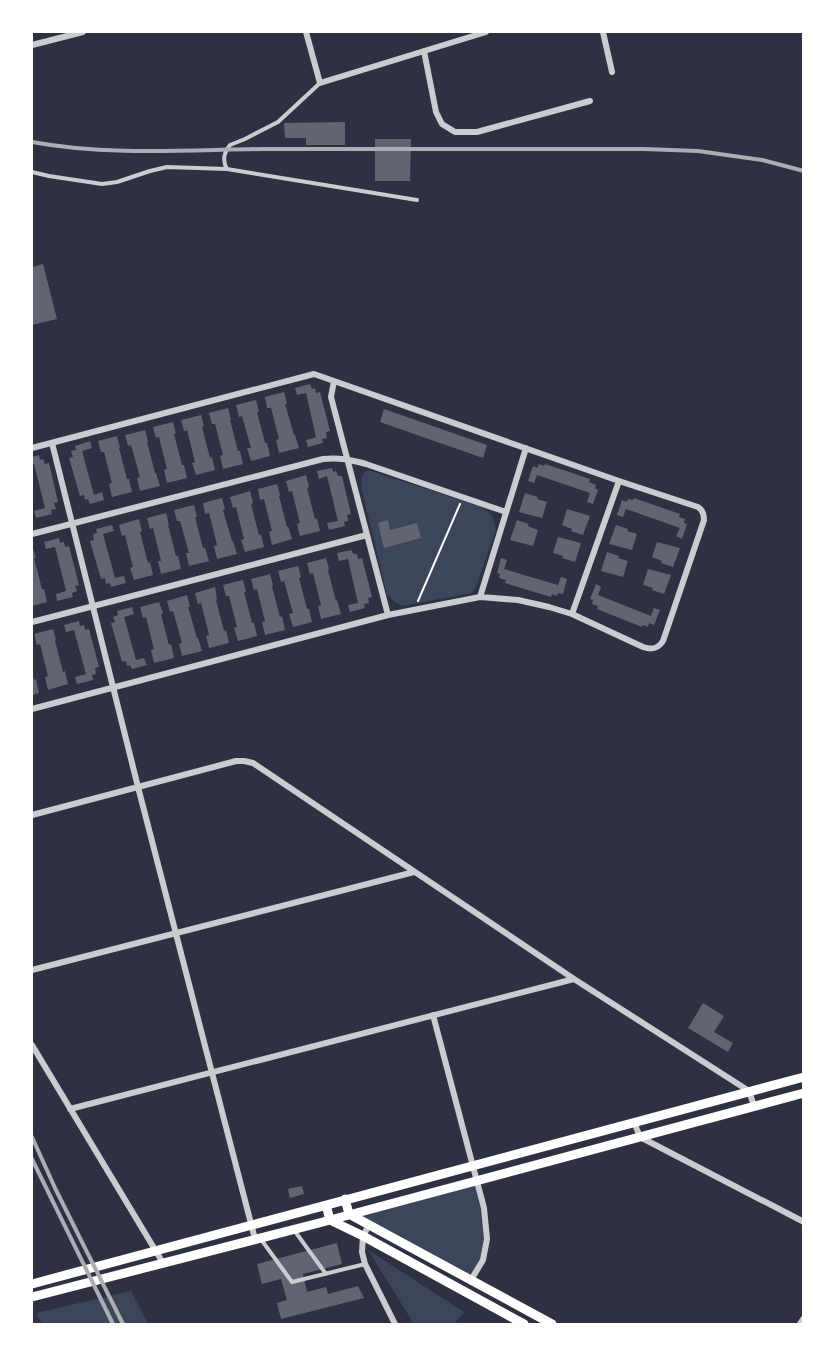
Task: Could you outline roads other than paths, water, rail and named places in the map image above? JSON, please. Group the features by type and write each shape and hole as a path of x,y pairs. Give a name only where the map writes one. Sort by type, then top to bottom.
{"main road":[{"path":"32,1284 804,1077"},
{"path":"32,1297 804,1093"},
{"path":"345,1199 349,1214 552,1324"},
{"path":"326,1204 330,1220"},
{"path":"330,1220 524,1324"}],"street":[{"path":"32,45 83,32"},
{"path":"306,32 320,83 486,32"},
{"path":"603,32 612,72"},
{"path":"424,51 436,112 442,124 455,132 477,132 590,101"},
{"path":"32,448 314,374 698,507 703,512 704,520 663,641 655,648 643,647 572,614 518,600 480,597 388,615 32,709"},
{"path":"334,381 331,397 388,615"},
{"path":"52,443 138,787 251,1224 257,1238"},
{"path":"480,597 526,448"},
{"path":"32,534 323,459 346,458 506,512"},
{"path":"572,614 619,481"},
{"path":"32,622 367,535"},
{"path":"32,815 236,761 253,763 574,979 749,1091 754,1106"},
{"path":"32,970 414,872"},
{"path":"70,1109 574,979"},
{"path":"433,1015 484,1208 487,1239 483,1260 471,1280"},
{"path":"32,1045 163,1263"},
{"path":"634,1122 640,1137 804,1221"},
{"path":"369,1225 363,1236 362,1252 365,1264 395,1324"},
{"path":"800,1324 804,1318"}],"lane":[{"path":"227,169 224,157 230,144 278,122 320,83"},
{"path":"32,172 102,184 117,182 167,167 227,169 417,200"},
{"path":"293,1229 326,1274"},
{"path":"257,1238 292,1282 365,1264"}],"railway":[{"path":"32,142 118,151 262,149 698,151 762,160 804,171"},
{"path":"32,1137 123,1324"},
{"path":"32,1159 113,1324"}]}
